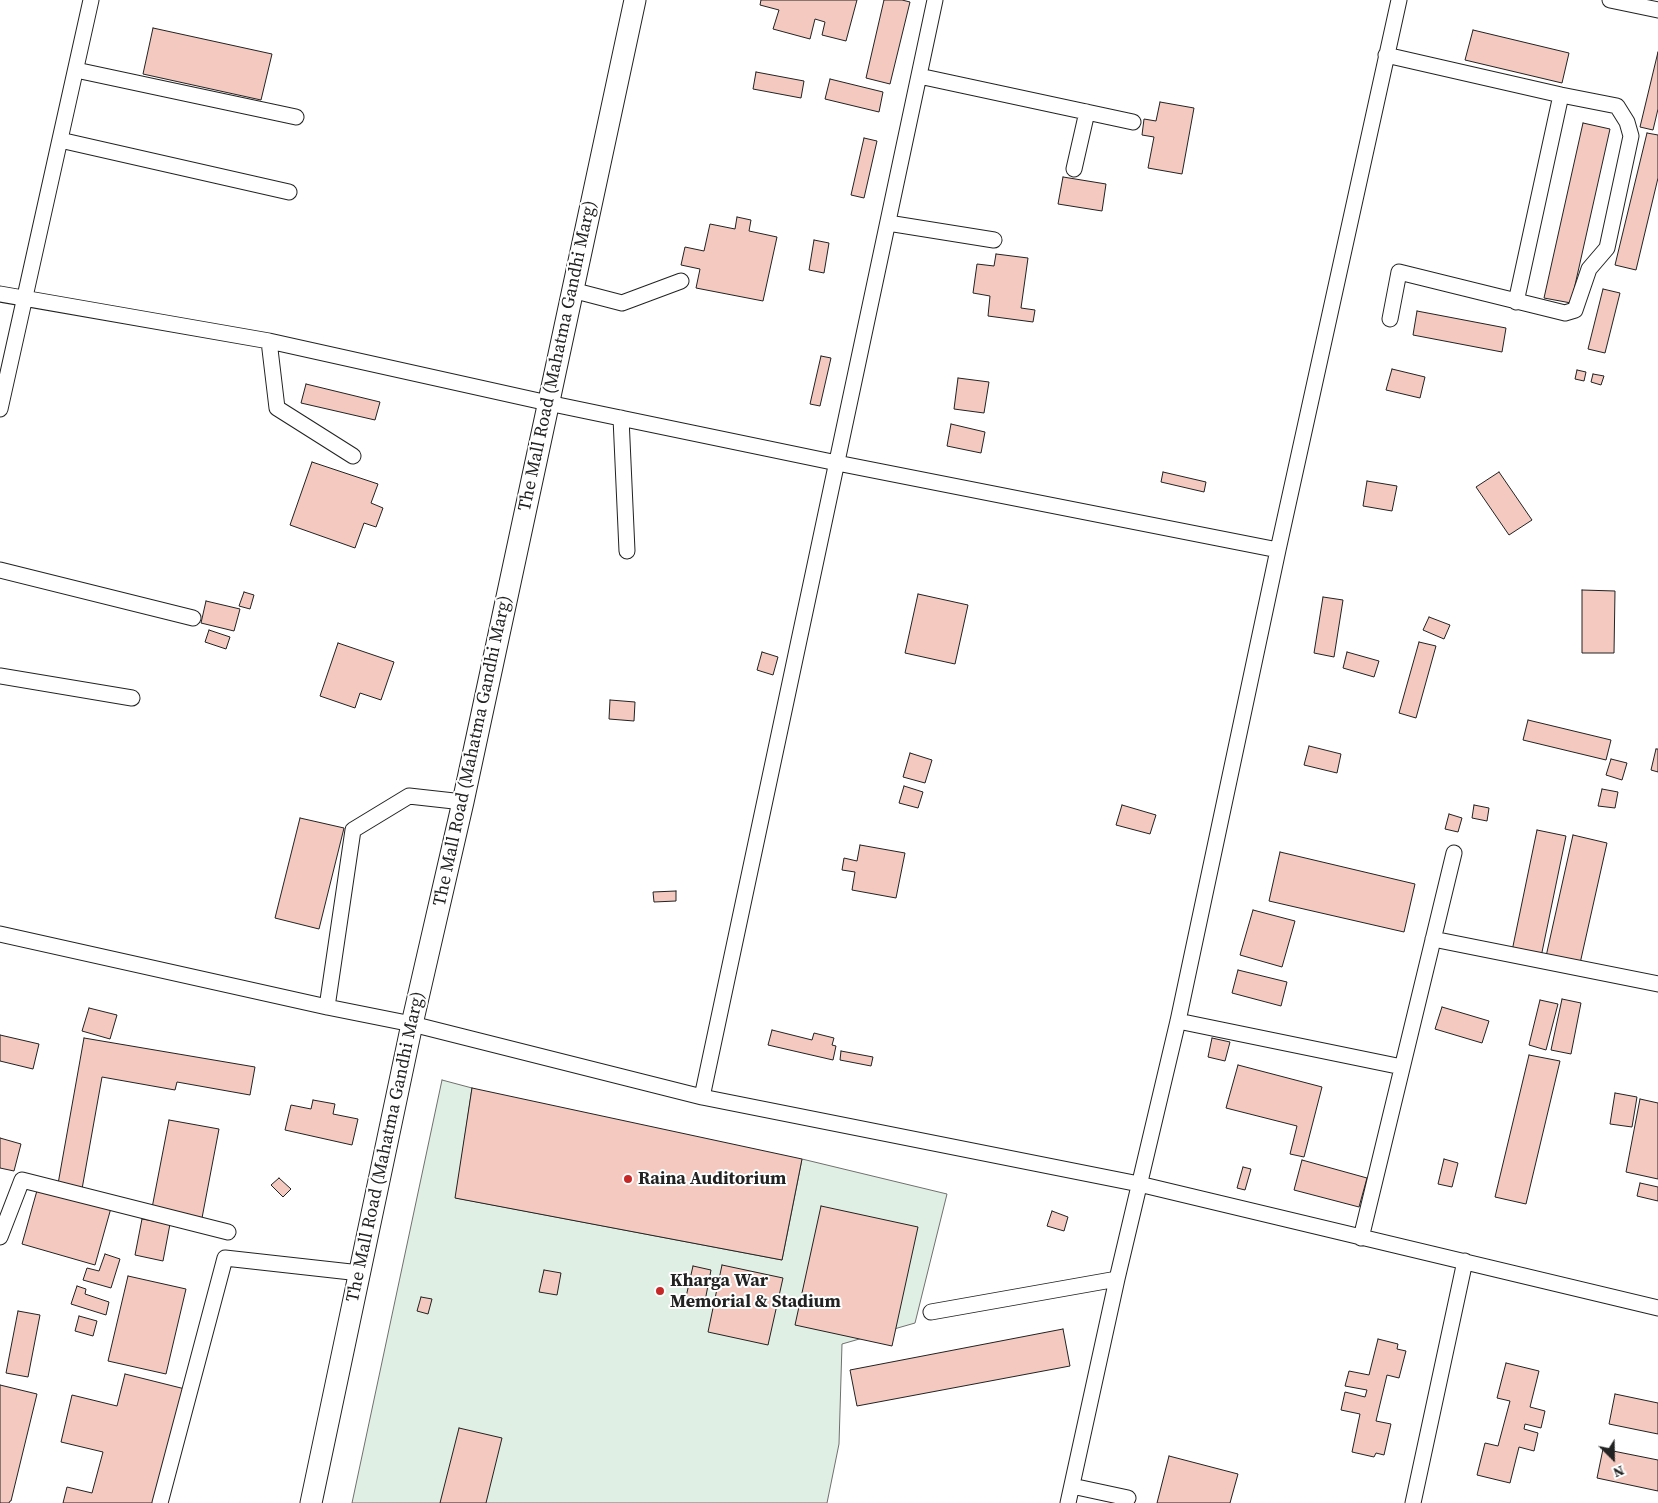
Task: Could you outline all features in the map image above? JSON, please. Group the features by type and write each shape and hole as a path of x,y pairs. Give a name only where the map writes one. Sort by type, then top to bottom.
{"street":[{"path":"0,409 91,0"},
{"name":"The Mall Road (Mahatma Gandhi Marg)","path":"311,1503 412,1024 463,802 634,0"},
{"path":"702,1097 935,0"},
{"path":"1068,1503 1117,1279 1178,1021 1278,550 1399,0"},
{"path":"1610,0 1658,10"},
{"path":"1386,55 1617,106 1627,122 1631,136 1607,248 1589,269 1575,310 1565,313 1399,272 1390,319"},
{"path":"76,70 296,117"},
{"path":"919,76 1133,122"},
{"path":"1516,302 1561,95"},
{"path":"1074,169 1087,112"},
{"path":"60,140 289,192"},
{"path":"888,223 994,240"},
{"path":"572,290 622,303 681,281"},
{"path":"0,294 269,341 548,403 837,463 1278,550"},
{"path":"269,341 277,408 353,456"},
{"path":"621,418 627,552"},
{"path":"0,570 192,618"},
{"path":"0,676 132,698"},
{"path":"327,1007 353,830 409,796 463,802"},
{"path":"1361,1238 1454,853"},
{"path":"0,934 327,1007 412,1024 702,1097 1140,1184 1658,1308"},
{"path":"1433,938 1658,984"},
{"path":"1178,1021 1402,1067"},
{"path":"0,1237 22,1180 228,1232"},
{"path":"160,1503 225,1258 360,1273"},
{"path":"1413,1503 1465,1261"},
{"path":"931,1312 1117,1279"},
{"path":"1072,1486 1128,1498"}],"green space":[{"name":"Kharga War Memorial & Stadium","path":"442,1080 472,1088 456,1198 782,1260 802,1159 947,1194 915,1323 842,1344 839,1444 827,1503 352,1503"}],"building":[{"path":"761,0 857,0 846,41 822,35 825,22 815,19 810,39 773,29 779,10 760,5"},
{"path":"884,0 910,2 890,84 866,78"},
{"path":"153,28 272,54 261,100 143,74"},
{"path":"1473,30 1569,53 1562,83 1465,60"},
{"path":"1658,52 1658,109 1653,130 1640,127"},
{"path":"756,72 804,81 801,98 753,89"},
{"path":"830,79 883,92 879,112 825,99"},
{"path":"1160,102 1194,108 1182,174 1148,168 1154,137 1142,135 1144,119 1156,121"},
{"path":"1583,123 1610,129 1571,303 1544,298"},
{"path":"1647,133 1658,135 1658,178 1636,270 1615,265"},
{"path":"864,138 877,141 864,198 851,195"},
{"path":"1063,177 1106,184 1102,211 1058,204"},
{"path":"737,217 751,220 749,231 777,237 763,301 696,288 700,269 681,265 685,247 704,251 710,224 735,229"},
{"path":"814,240 829,243 824,273 809,270"},
{"path":"996,254 1028,258 1021,308 1035,310 1033,322 988,316 990,296 973,293 977,264 994,266"},
{"path":"1603,289 1620,293 1605,353 1588,349"},
{"path":"1417,311 1506,328 1502,352 1413,335"},
{"path":"821,356 831,358 820,406 810,404"},
{"path":"1392,369 1425,377 1420,398 1386,390"},
{"path":"1577,370 1586,372 1584,381 1575,379"},
{"path":"1593,374 1604,376 1601,385 1591,382"},
{"path":"958,378 989,382 984,413 954,409"},
{"path":"306,384 380,402 375,420 301,403"},
{"path":"951,424 985,432 981,453 947,446"},
{"path":"312,462 378,484 371,503 383,508 376,527 364,523 355,548 290,525"},
{"path":"1163,472 1206,482 1204,492 1161,482"},
{"path":"1499,472 1532,520 1509,535 1476,487"},
{"path":"1367,481 1397,486 1392,511 1363,506"},
{"path":"1582,590 1615,591 1614,653 1582,653"},
{"path":"244,592 254,595 250,609 239,606"},
{"path":"918,594 968,605 955,664 905,653"},
{"path":"1323,597 1343,600 1334,657 1314,653"},
{"path":"206,601 240,609 234,631 201,623"},
{"path":"1429,617 1450,625 1444,639 1423,630"},
{"path":"209,630 230,637 226,649 205,642"},
{"path":"1419,642 1436,646 1416,718 1399,713"},
{"path":"338,643 394,662 381,700 360,693 355,708 320,696"},
{"path":"762,652 778,657 773,675 757,670"},
{"path":"1347,652 1379,661 1374,677 1343,668"},
{"path":"610,700 635,702 634,721 609,719"},
{"path":"1528,720 1611,740 1606,760 1523,740"},
{"path":"1309,746 1341,754 1337,773 1304,765"},
{"path":"1656,749 1658,749 1658,772 1651,770"},
{"path":"910,753 932,760 925,783 903,777"},
{"path":"1611,759 1627,763 1622,780 1606,775"},
{"path":"904,786 923,792 918,808 899,803"},
{"path":"1602,789 1618,792 1615,808 1598,806"},
{"path":"1122,805 1156,815 1150,834 1116,825"},
{"path":"1474,805 1489,808 1487,821 1472,818"},
{"path":"1449,814 1462,818 1458,832 1445,829"},
{"path":"300,818 344,828 319,929 275,918"},
{"path":"1537,830 1566,836 1541,957 1512,951"},
{"path":"1573,835 1607,843 1579,968 1545,961"},
{"path":"860,845 905,853 896,898 852,890 855,872 842,870 844,858 857,861"},
{"path":"1280,852 1415,884 1404,932 1269,901"},
{"path":"676,891 676,901 654,902 653,892"},
{"path":"1253,910 1295,921 1282,967 1240,955"},
{"path":"1238,970 1287,982 1281,1006 1232,993"},
{"path":"1562,999 1581,1003 1571,1054 1551,1050"},
{"path":"1540,1000 1558,1004 1546,1050 1529,1045"},
{"path":"1442,1007 1489,1021 1482,1043 1435,1029"},
{"path":"89,1008 117,1015 110,1039 82,1031"},
{"path":"772,1030 812,1040 814,1033 834,1038 832,1045 836,1046 833,1060 768,1045"},
{"path":"0,1035 39,1044 33,1069 0,1061"},
{"path":"84,1038 255,1067 250,1095 177,1082 175,1090 102,1077 82,1189 58,1184"},
{"path":"1212,1038 1230,1042 1225,1061 1208,1057"},
{"path":"841,1051 873,1057 871,1066 840,1060"},
{"path":"1529,1055 1560,1061 1526,1204 1495,1197"},
{"path":"1238,1065 1322,1087 1304,1157 1290,1154 1297,1126 1226,1108"},
{"name":"Raina Auditorium","path":"472,1088 802,1159 782,1260 455,1198"},
{"path":"1615,1093 1637,1097 1632,1127 1610,1124"},
{"path":"1640,1099 1658,1103 1658,1179 1626,1172"},
{"path":"313,1100 335,1104 333,1114 358,1119 352,1145 285,1130 291,1105 311,1109"},
{"path":"169,1120 219,1129 202,1218 152,1208"},
{"path":"0,1138 21,1144 14,1171 0,1168"},
{"path":"1444,1159 1458,1163 1452,1187 1438,1184"},
{"path":"1302,1160 1367,1178 1359,1207 1294,1190"},
{"path":"1243,1167 1251,1169 1245,1190 1237,1188"},
{"path":"279,1178 291,1189 283,1197 271,1185"},
{"path":"1640,1183 1658,1187 1658,1201 1637,1196"},
{"path":"38,1187 111,1208 95,1265 22,1244"},
{"path":"821,1206 918,1227 892,1346 795,1325"},
{"path":"1052,1211 1068,1217 1064,1231 1047,1226"},
{"path":"142,1219 170,1224 163,1261 135,1255"},
{"path":"105,1254 120,1259 111,1288 83,1280 87,1268 99,1271"},
{"path":"722,1265 783,1278 768,1345 708,1332"},
{"path":"693,1266 711,1270 705,1301 686,1297"},
{"path":"544,1270 561,1273 557,1295 539,1292"},
{"path":"128,1276 186,1289 166,1374 108,1361"},
{"path":"77,1286 86,1289 85,1294 109,1302 106,1315 71,1304"},
{"path":"421,1297 432,1299 428,1314 417,1311"},
{"path":"18,1311 40,1315 28,1377 6,1373"},
{"path":"79,1316 97,1321 93,1336 75,1331"},
{"path":"1063,1329 1070,1366 857,1406 850,1370"},
{"path":"1378,1339 1398,1344 1397,1349 1406,1351 1399,1378 1387,1375 1376,1421 1391,1424 1384,1455 1376,1453 1374,1457 1352,1452 1360,1414 1341,1410 1345,1392 1365,1397 1367,1390 1345,1386 1349,1371 1369,1375"},
{"path":"1506,1363 1539,1371 1530,1407 1545,1411 1541,1428 1525,1424 1524,1429 1538,1433 1534,1451 1519,1447 1510,1483 1477,1475 1485,1443 1498,1446 1510,1401 1497,1398"},
{"path":"125,1374 189,1390 161,1503 63,1503 67,1487 92,1493 103,1452 61,1442 72,1395 117,1406"},
{"path":"0,1385 37,1394 9,1503 0,1503"},
{"path":"1615,1394 1658,1403 1658,1434 1609,1424"},
{"path":"459,1428 502,1438 486,1503 440,1503"},
{"path":"1603,1449 1658,1460 1658,1491 1597,1478"},
{"path":"1169,1456 1238,1474 1230,1503 1157,1503"}],"place":[{"name":"Raina Auditorium","path":"628,1179"},
{"name":"Kharga War Memorial & Stadium","path":"660,1291"}]}
